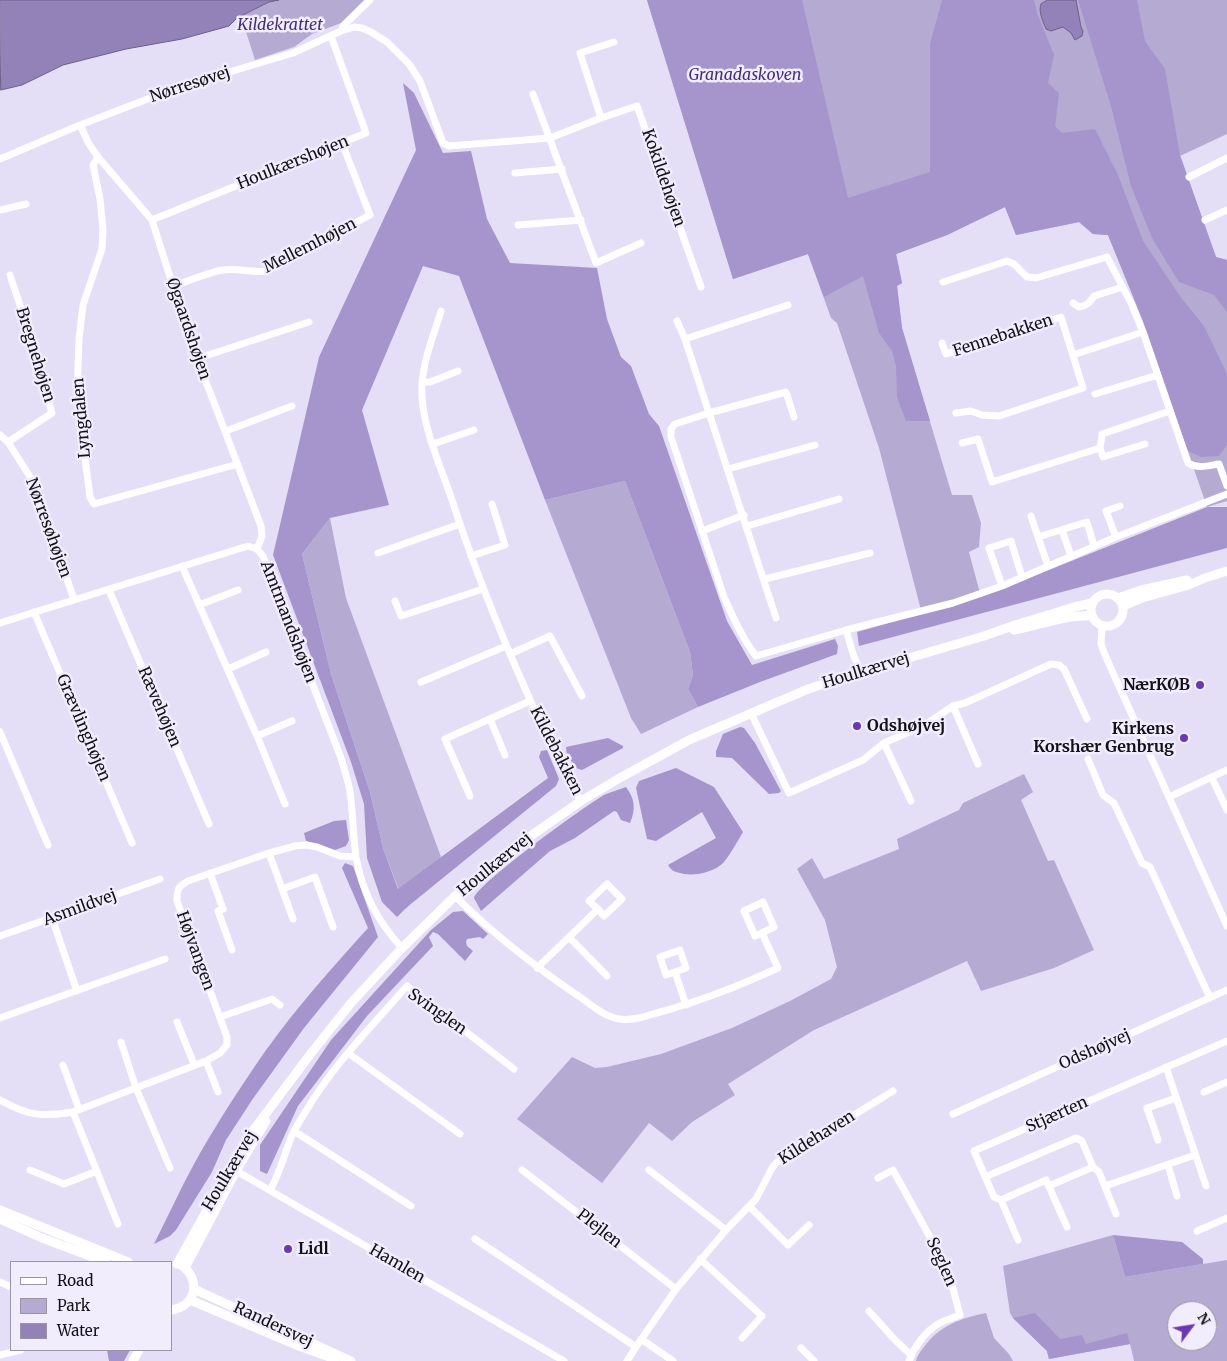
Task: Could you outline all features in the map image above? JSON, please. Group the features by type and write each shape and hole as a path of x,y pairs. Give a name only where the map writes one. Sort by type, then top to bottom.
{"street":[{"name":"Nørresøvej","path":"0,159 179,87 293,53 341,31 343,26 370,0"},
{"name":"Kokildehøjen","path":"341,31 354,27 371,32 387,42 410,64 420,81 444,143 450,146 550,138 637,106 701,287"},
{"name":"Houlkærshøjen","path":"152,220 366,133 331,36"},
{"path":"601,118 580,53 614,42"},
{"path":"533,94 596,263 641,243"},
{"name":"Øgaardshøjen","path":"80,126 98,157 152,220 196,359 261,526 262,536 257,549"},
{"name":"Mellemhøjen","path":"174,286 222,270 266,271 370,215 342,143"},
{"name":"Lyngdalen","path":"98,157 93,165 100,199 103,229 102,248 83,305 79,339 77,396 90,496 94,504 238,464"},
{"path":"1189,177 1227,158"},
{"path":"515,173 562,168"},
{"path":"0,210 26,204"},
{"path":"1205,220 1227,210"},
{"path":"518,225 581,220"},
{"path":"943,282 1007,261 1014,264 1027,277 1036,278 1107,257 1143,332 1188,463 1194,467 1219,464 1227,486"},
{"name":"Bregnehøjen","path":"8,442 52,413 10,275"},
{"path":"1073,303 1079,307 1086,306 1094,296 1123,287"},
{"path":"684,339 788,305"},
{"name":"Kildebakken","path":"441,311 426,359 422,382 424,414 471,556 506,646 555,755 581,801"},
{"name":"Fennebakken","path":"942,343 946,354 1061,317 1084,388 999,416 982,415 971,411 956,413"},
{"path":"677,321 728,468 776,618"},
{"path":"196,359 309,322"},
{"path":"1073,354 1143,332"},
{"path":"422,382 430,382 458,372"},
{"path":"1096,394 1158,374"},
{"path":"794,417 786,392 709,413 675,424 671,429 671,436 724,597 749,647 756,656 846,630 953,603 1002,586 1116,537 1227,494"},
{"path":"226,432 292,406"},
{"path":"1146,444 1103,457 1100,448 1102,434 1170,411"},
{"path":"433,444 474,430"},
{"name":"Nørresøhøjen","path":"0,435 8,442 32,480 74,599"},
{"path":"962,443 978,439 992,482 1100,448"},
{"path":"728,468 815,445"},
{"path":"747,526 840,499"},
{"path":"471,556 505,545 492,504"},
{"path":"1116,537 1106,511 1120,506"},
{"path":"702,531 744,516"},
{"path":"1031,516 1048,566"},
{"path":"1038,537 1087,522 1094,546"},
{"path":"378,553 460,524"},
{"path":"1062,530 1071,556"},
{"path":"1002,586 990,548 1010,541 1022,577"},
{"name":"Amtmandshøjen","path":"0,623 248,546 257,549 263,556 341,758 350,791 356,857 361,879 370,902 391,936 402,948"},
{"path":"764,579 870,553"},
{"path":"182,566 257,736 284,804"},
{"path":"1120,602 1189,585 1227,571"},
{"path":"395,601 401,616 483,589"},
{"name":"Rævehøjen","path":"109,590 209,824"},
{"path":"199,605 238,590"},
{"path":"1104,594 1112,595 1120,602 1123,612 1120,620 1113,626 1102,626 1092,616 1092,604 1104,594"},
{"name":"Houlkærvej","path":"178,1265 233,1169 246,1140 312,1052 351,1004 402,948 455,896 532,835 581,801 689,740 808,689 1074,607 1092,604"},
{"name":"Grævlinghøjen","path":"34,612 132,843"},
{"name":"Houlkærvej","path":"984,636 1082,615 1092,616"},
{"path":"1102,626 1101,644 1105,655 1227,926"},
{"path":"846,630 861,672"},
{"path":"510,654 550,636 582,696"},
{"path":"421,682 506,646"},
{"path":"228,669 266,652"},
{"path":"751,713 790,793 863,760 884,743 925,724 953,706 1051,664 1059,665 1064,669 1087,719"},
{"name":"Kildebakken","path":"470,796 445,739 530,701"},
{"path":"953,706 978,764"},
{"path":"490,719 505,755"},
{"path":"257,736 292,721"},
{"path":"0,732 48,845"},
{"path":"884,743 911,801"},
{"path":"1088,759 1104,795 1114,803 1142,863 1150,867 1210,998"},
{"path":"1169,797 1227,770"},
{"path":"1212,778 1227,810"},
{"name":"Højvangen","path":"0,1100 18,1110 38,1115 54,1115 76,1110 136,1088 194,1064 206,1061 220,1053 227,1045 227,1037 177,901 177,891 181,885 269,852 295,846 306,845 340,856 356,857"},
{"path":"269,852 293,919"},
{"path":"210,873 223,909 218,911 232,950"},
{"path":"282,889 315,877 333,927"},
{"name":"Asmildvej","path":"0,936 160,879"},
{"path":"607,884 622,899 604,916 598,909 589,901 607,884"},
{"path":"455,896 480,922 537,968 604,1014 616,1018 635,1019 686,1005 741,985 778,968 762,933"},
{"path":"762,902 774,927 762,933 755,936 744,911 762,902"},
{"path":"537,968 598,909"},
{"path":"52,918 77,991"},
{"path":"569,937 607,976"},
{"path":"0,1018 165,960"},
{"path":"675,972 686,1005"},
{"name":"Svinglen","path":"270,1190 275,1182 294,1130 307,1109 348,1053 407,986 514,1069"},
{"name":"Odshøjvej","path":"953,1114 1227,990"},
{"path":"220,1017 272,999 280,1005"},
{"path":"177,1022 194,1064"},
{"name":"Stjærten","path":"1018,1240 1001,1200 994,1197 974,1151 1227,1041"},
{"path":"122,1042 136,1088 170,1168"},
{"path":"348,1053 460,1134"},
{"path":"206,1061 218,1092"},
{"path":"63,1065 96,1171 118,1224"},
{"path":"1166,1067 1206,1186"},
{"path":"1204,1092 1227,1082"},
{"name":"Kildehaven","path":"749,1206 756,1199 776,1163 893,1090"},
{"path":"1158,1140 1146,1108 1176,1098"},
{"path":"294,1130 411,1206"},
{"name":"Stjærten","path":"985,1177 1076,1138 1082,1140 1093,1167 1100,1172 1116,1214"},
{"path":"1105,1186 1196,1155"},
{"path":"1168,1165 1177,1196"},
{"path":"1049,1186 1093,1167"},
{"name":"Hamlen","path":"233,1169 564,1361"},
{"path":"30,1170 64,1184 96,1171"},
{"name":"Plejlen","path":"522,1170 676,1289"},
{"path":"649,1170 726,1230"},
{"name":"Seglen","path":"869,1311 910,1358 918,1343 939,1323 960,1315 950,1274 893,1170 878,1178"},
{"path":"1001,1200 1046,1180 1068,1227"},
{"path":"627,1361 676,1289 700,1259 749,1206 788,1245 809,1226"},
{"path":"0,1210 126,1261"},
{"path":"1197,1231 1227,1218"},
{"path":"0,1219 42,1238 103,1261"},
{"path":"474,1239 636,1347"},
{"path":"700,1259 762,1316 742,1338"},
{"path":"172,1310 182,1307 190,1300 194,1289 191,1275 178,1265"},
{"name":"Randersvej","path":"194,1289 351,1361"},
{"name":"Randersvej","path":"190,1300 299,1346 340,1361"},
{"path":"641,1339 673,1361"},
{"path":"801,1348 814,1361"},
{"path":"0,1355 17,1351"}],"green space":[{"name":"Kildekrattet","path":"279,0 364,0 341,23 312,34 294,47 255,60 241,16 269,2"},
{"path":"647,0 1227,0 1227,134 1180,156 1216,257 1227,260 1227,501 1207,507 1143,321 1108,235 1093,234 1079,222 1016,235 1005,207 947,235 896,254 902,283 897,286 902,328 952,495 972,495 981,523 979,547 969,552 981,597 922,614 879,448 837,323 831,318 808,254 733,279"},
{"name":"Granadaskoven","path":"647,0 802,0 848,198 930,172 930,44 942,0 1034,0 1037,13 1054,55 1048,83 1059,93 1055,126 1062,133 1095,129 1118,175 1143,241 1182,299 1204,326 1227,374 1227,445 1219,456 1201,457 1188,451 1143,321 1108,235 1093,234 1079,222 1016,235 1005,207 947,235 896,254 902,283 897,286 902,328 930,421 906,421 897,397 896,366 892,351 879,333 863,276 824,297 808,254 733,279"},
{"path":"1078,0 1137,0 1145,41 1165,69 1180,155 1216,257 1227,260 1227,312 1214,295 1179,282 1152,238 1131,186 1111,106"},
{"path":"403,83 414,93 443,153 471,151 487,219 510,263 597,268 607,319 621,357 631,366 649,414 659,426 727,621 752,665 835,639 838,646 837,654 698,707 688,689 693,675 690,652 625,481 545,500 459,276 423,266 362,410 389,505 330,518 302,554 331,674 370,792 383,848 398,889 548,778 539,757 541,751 547,750 559,779 556,786 397,917 382,902 367,858 364,804 351,762 273,555 319,357 416,150"},
{"path":"625,481 690,652 693,675 688,689 698,707 641,734 631,718 545,500"},
{"path":"1207,507 1227,507 1227,548 859,646 857,632 981,597"},
{"path":"330,518 346,598 441,857 406,909 383,848 370,792 331,674 302,554"},
{"path":"740,727 744,728 755,743 781,791 779,793 769,794 732,758 716,757 716,751 723,734"},
{"path":"608,738 623,746 623,748 582,770 576,768 567,755 566,747"},
{"path":"676,768 714,787 743,832 724,862 716,868 705,872 684,874 676,872 668,865 716,838 702,812 656,841 647,839 636,788 639,781"},
{"path":"1024,774 1033,792 1021,800 1048,861 1054,860 1094,950 1054,968 981,991 967,961 814,1030 728,1084 735,1095 692,1122 672,1141 649,1123 602,1183 517,1119 572,1057 595,1068 607,1067 661,1054 732,1028 790,1001 831,979 837,967 825,920 797,869 812,858 824,879 899,849 897,839 959,810 963,803"},
{"path":"626,787 634,804 630,823 621,820 617,812 614,811 575,838 550,851 481,911 474,898 493,877 533,845 593,802 604,795"},
{"path":"346,820 349,840 346,846 335,850 306,841 304,833 334,821"},
{"path":"345,863 353,866 378,937 304,1028 252,1100 226,1140 212,1172 176,1230 170,1236 154,1244 202,1150 253,1069 301,1005 368,928 342,868"},
{"path":"463,911 488,934 483,939 480,937 467,939 467,946 473,951 465,961 438,934 433,932 429,937 433,946 367,1016 298,1106 267,1174 260,1171 260,1145 331,1040 431,930 453,912"},
{"path":"1113,1235 1125,1277 1227,1260 1227,1361 1134,1361 1130,1344 1049,1359 1047,1351 1010,1313 1003,1266"},
{"path":"1113,1235 1182,1242 1203,1259 1203,1264 1125,1277"},
{"path":"986,1313 994,1338 1013,1361 916,1361 920,1352 930,1340 944,1328 959,1320"},
{"path":"1035,1313 1060,1339 1082,1335 1086,1344 1127,1333 1130,1344 1049,1359 1047,1351 1013,1318"},
{"path":"107,1351 129,1351 124,1361 109,1361"}],"water":[{"path":"0,0 279,0 269,2 237,18 229,26 182,39 126,49 63,65 22,85 1,90"},
{"path":"1048,0 1076,0 1083,31 1082,36 1075,40 1071,33 1063,27 1051,31 1046,29 1040,7 1041,4"}],"place":[{"name":"NærKØB","path":"1200,685"},
{"name":"Odshøjvej","path":"857,726"},
{"name":"Kirkens Korshær Genbrug","path":"1184,738"},
{"name":"Lidl","path":"288,1249"}]}
